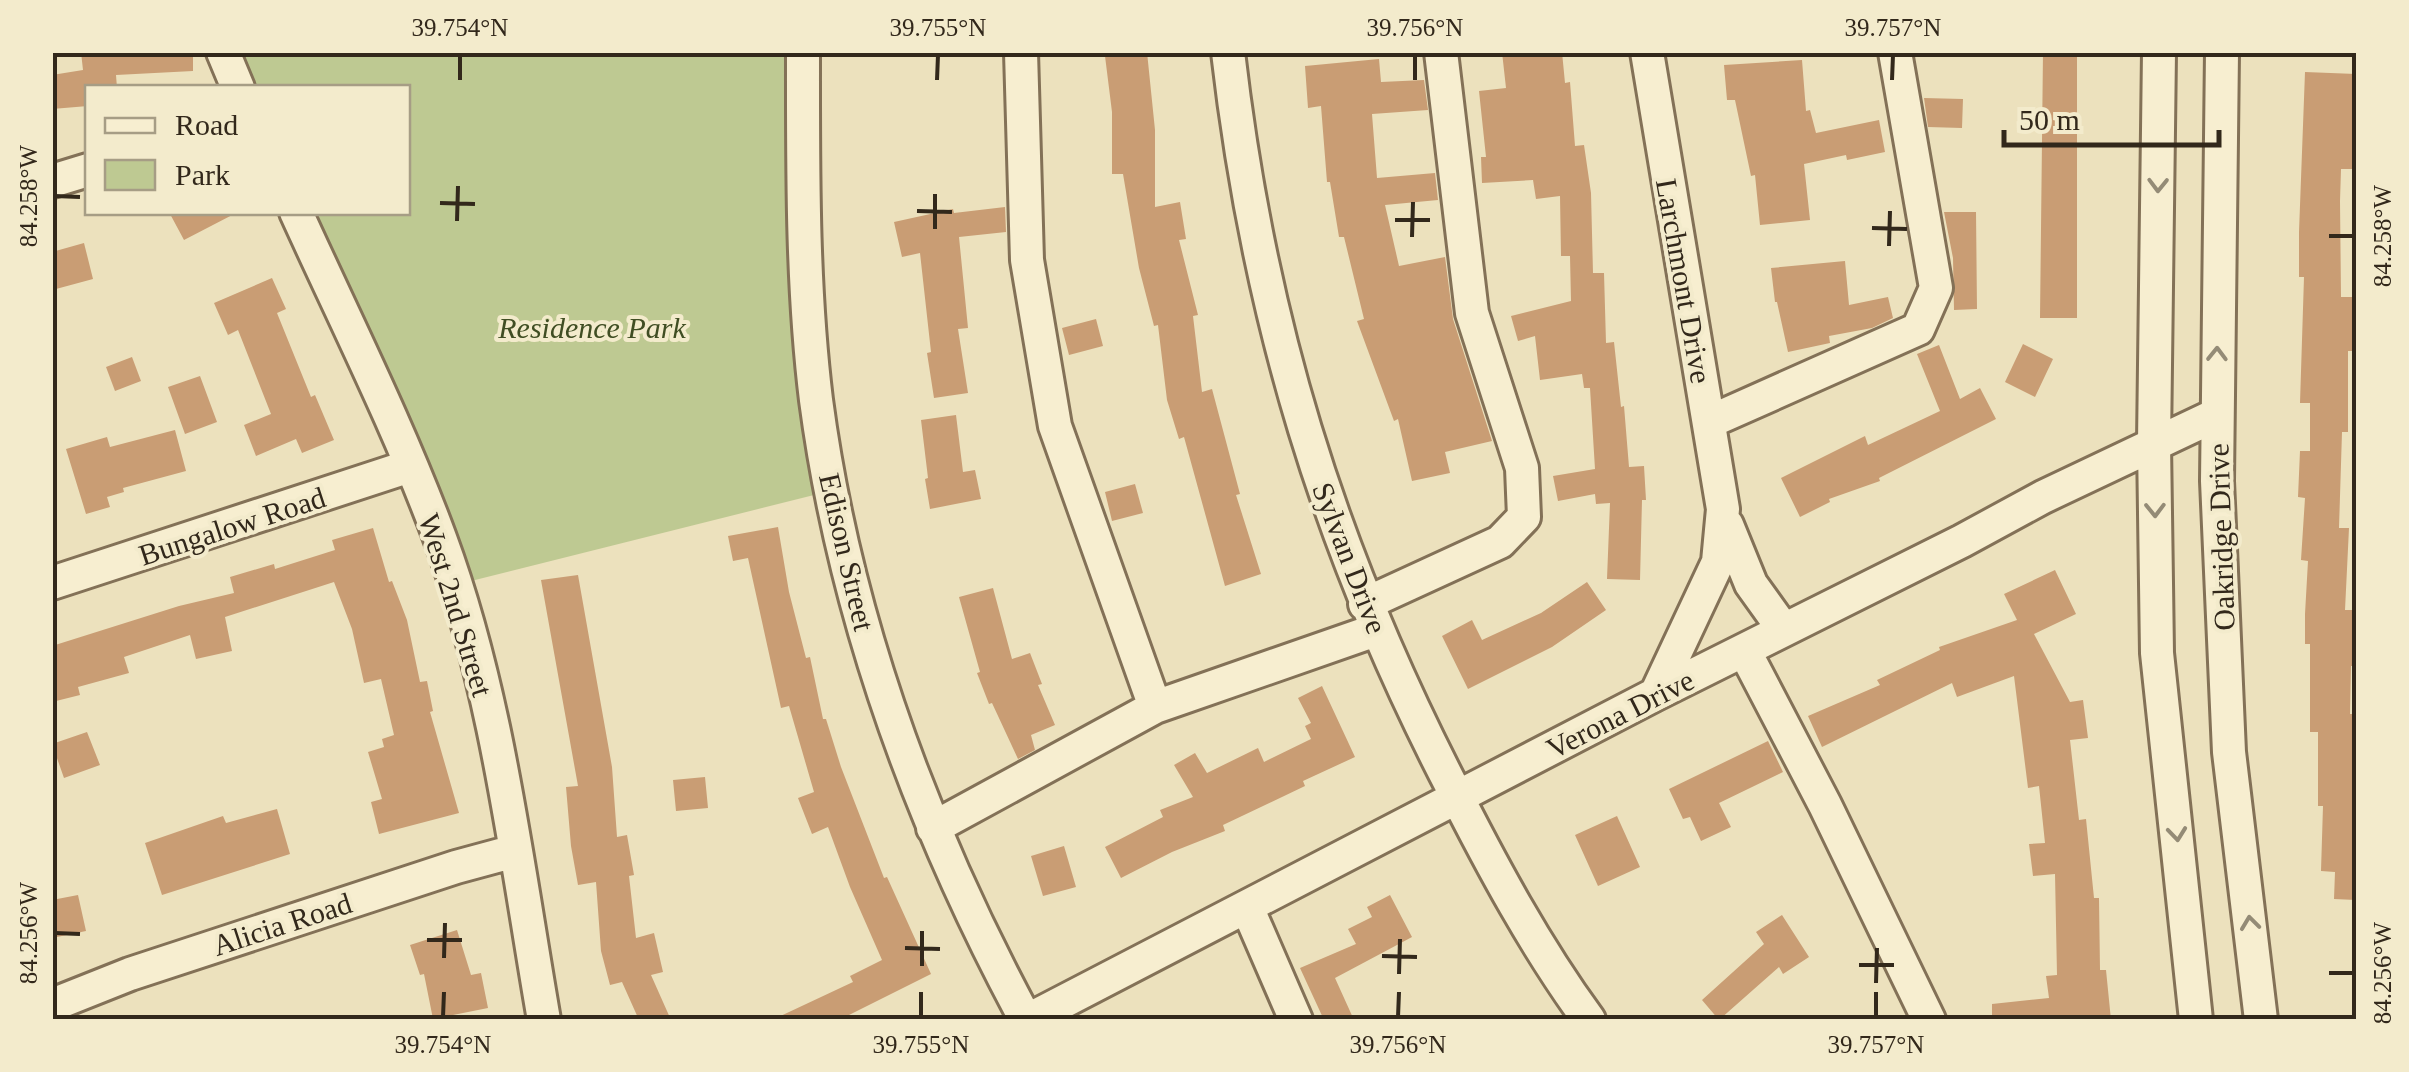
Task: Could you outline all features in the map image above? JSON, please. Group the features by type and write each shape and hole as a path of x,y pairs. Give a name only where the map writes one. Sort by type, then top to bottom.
{"street":[{"path":"223,52 237,85"},
{"name":"Edison Street","path":"802,52 806,282 816,398 830,491 871,653 905,760 985,944 1027,1020"},
{"path":"1021,52 1027,260 1055,426 1156,707"},
{"name":"Sylvan Drive","path":"1228,52 1251,218 1272,317 1320,481 1371,617 1477,840 1543,953 1588,1020"},
{"path":"933,828 1156,707 1371,617 1500,542 1524,518 1522,468 1472,313 1442,52"},
{"name":"Larchmont Drive","path":"1647,52 1723,510 1751,584 1784,630"},
{"path":"1709,422 1918,329 1936,288 1895,52"},
{"path":"2159,52 2154,443 2157,654 2196,1020"},
{"name":"Oakridge Drive","path":"2222,52 2216,415 2230,752 2262,1020"},
{"path":"52,180 85,171"},
{"name":"West 2nd Street","path":"297,215 441,539 469,630 491,722 544,1020"},
{"name":"Verona Drive","path":"1027,1020 1656,694 2216,415"},
{"name":"Bungalow Road","path":"52,583 410,466"},
{"name":"Larchmont Drive","path":"1656,694 1718,562 1723,510"},
{"path":"1744,650 1929,1020"},
{"name":"Alicia Road","path":"52,1005 130,974 456,866 514,851"},
{"path":"1246,907 1296,1020"}],"green space":[{"name":"Residence Park","path":"223,53 803,53 830,491 455,585 297,215 410,215 410,85 237,85"}],"building":[{"path":"81,52 193,52 193,71 116,75 117,85 85,85 85,106 52,109 52,75 83,70"},
{"path":"1147,52 1155,130 1155,207 1180,202 1186,239 1179,240 1198,315 1193,316 1202,392 1212,389 1240,494 1236,495 1261,574 1225,586 1184,437 1179,439 1167,400 1158,325 1154,326 1139,268 1123,174 1112,174 1112,112 1105,56"},
{"path":"1502,52 1562,52 1565,83 1570,82 1575,146 1584,145 1591,193 1593,273 1604,273 1606,343 1614,342 1629,467 1644,466 1646,500 1642,500 1640,580 1607,579 1610,503 1596,504 1595,494 1558,501 1553,476 1595,469 1590,388 1584,388 1582,374 1540,380 1535,336 1518,341 1511,316 1571,301 1570,256 1561,256 1560,196 1536,199 1533,180 1482,183 1481,157 1486,157 1479,91 1506,88"},
{"path":"2043,52 2077,52 2077,318 2040,318"},
{"path":"1379,59 1381,82 1424,80 1428,110 1372,114 1377,178 1435,173 1438,200 1385,205 1399,266 1445,257 1453,319 1492,441 1445,452 1450,473 1412,481 1398,419 1394,421 1357,321 1364,319 1327,182 1321,106 1308,108 1305,66"},
{"path":"1802,60 1806,111 1810,110 1816,133 1879,120 1885,152 1804,164 1810,220 1760,225 1755,175 1751,176 1735,100 1727,100 1724,65"},
{"path":"2305,72 2356,74 2355,169 2341,169 2341,297 2354,297 2352,351 2348,351 2348,432 2342,432 2339,528 2349,528 2345,610 2356,610 2356,666 2351,666 2350,714 2355,714 2356,900 2334,899 2335,872 2321,871 2323,806 2318,806 2318,732 2310,732 2310,644 2305,644 2308,561 2301,560 2305,498 2298,497 2300,451 2310,451 2310,403 2300,403 2304,277 2299,277 2299,232"},
{"path":"1924,98 1963,99 1962,128 1928,127"},
{"path":"1005,207 1006,232 959,237 968,328 958,329 968,393 934,398 920,253 902,257 894,222 953,209 954,213"},
{"path":"1944,212 1976,212 1977,309 1954,310 1953,258"},
{"path":"171,215 232,215 184,240"},
{"path":"84,243 93,279 56,289 52,252"},
{"path":"1845,261 1849,305 1888,297 1893,318 1872,328 1829,336 1830,343 1788,352 1771,268"},
{"path":"272,278 286,309 277,313 311,397 315,395 334,440 302,453 296,439 256,456 244,425 271,414 238,330 228,335 214,303"},
{"path":"1096,319 1103,346 1069,355 1062,328"},
{"path":"2023,344 2053,359 2035,397 2005,382"},
{"path":"1939,345 1960,399 1980,388 1996,419 1879,478 1880,481 1829,499 1830,502 1800,517 1781,478 1865,436 1868,445 1940,411 1917,354"},
{"path":"132,357 141,381 115,391 106,367"},
{"path":"200,376 217,422 185,434 168,387"},
{"path":"956,415 963,472 975,470 981,499 930,509 921,420"},
{"path":"175,430 186,471 123,488 124,492 107,497 110,507 86,514 66,449 107,437 110,447"},
{"path":"1135,484 1143,513 1112,521 1105,492"},
{"path":"778,527 789,592 806,658 810,657 823,719 884,878 887,877 931,974 839,1020 772,1020 853,982 850,976 882,960 828,827 812,834 798,798 814,792 789,706 781,708 748,558 733,561 728,536"},
{"path":"373,528 389,582 392,581 407,620 420,682 427,681 433,711 430,712 459,813 379,834 371,802 382,799 368,752 384,747 382,739 394,735 381,679 364,683 352,629 334,582 225,617 232,651 196,659 190,635 124,657 129,673 78,687 80,695 52,702 52,646 234,593 230,577 274,564 275,569 335,550 332,540"},
{"path":"2055,570 2076,614 2034,634 2070,702 2083,700 2088,738 2070,740 2079,820 2086,819 2094,898 2099,898 2100,970 2106,970 2111,1020 1992,1020 1992,1004 2049,998 2046,976 2057,975 2055,874 2033,876 2029,844 2045,843 2039,786 2028,788 2014,676 1957,697 1952,683 1822,747 1808,716 1880,685 1877,680 1940,650 1939,647 2017,620 2004,594"},
{"path":"578,575 612,767 617,837 627,835 634,875 629,876 636,938 654,933 663,972 651,975 671,1020 639,1020 622,982 610,985 601,951 596,882 578,885 566,787 578,786 541,580"},
{"path":"1587,582 1606,610 1552,647 1468,689 1442,636 1472,620 1482,640 1541,613"},
{"path":"993,588 1012,659 1030,653 1055,725 1031,735 1035,750 1018,759 977,673 980,672 959,597"},
{"path":"1322,686 1355,757 1223,825 1225,831 1121,878 1105,847 1163,817 1160,810 1193,797 1174,765 1195,753 1207,773 1258,748 1264,762 1311,739 1305,726 1311,723 1298,698"},
{"path":"87,732 100,765 64,778 52,744"},
{"path":"1768,741 1783,772 1719,803 1731,827 1701,841 1690,817 1683,819 1669,789"},
{"path":"705,777 708,808 676,811 673,780"},
{"path":"277,809 290,854 162,895 145,843 223,816 226,823"},
{"path":"1617,816 1640,867 1598,886 1575,835"},
{"path":"1064,846 1076,887 1043,896 1031,856"},
{"path":"78,895 86,931 57,937 52,900"},
{"path":"1390,895 1412,937 1335,978 1354,1020 1324,1020 1300,968 1356,944 1348,929 1372,917 1367,907"},
{"path":"1782,915 1809,957 1783,974 1779,967 1719,1020 1702,1000 1764,944 1756,932"},
{"path":"457,930 471,975 481,973 488,1008 433,1019 424,974 420,975 410,945"}]}
